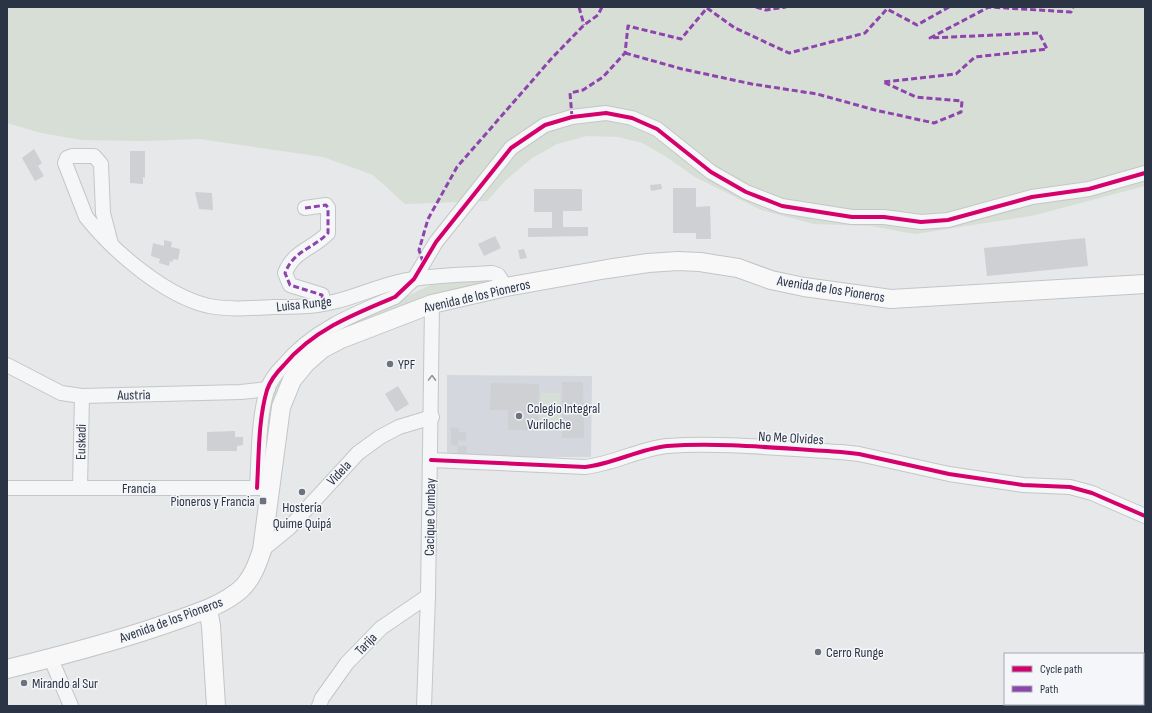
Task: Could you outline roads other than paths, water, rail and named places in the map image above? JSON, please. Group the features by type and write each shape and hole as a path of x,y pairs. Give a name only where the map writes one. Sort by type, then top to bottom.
{"main road":[{"name":"Avenida de los Pioneros","path":"7,669 51,659 131,636 208,609 227,600 249,580 262,550 264,488 281,407 292,380 306,363 322,349 341,339 432,304 506,288 648,263 678,262 700,262 738,268 771,280 804,287 891,299 1145,284"},
{"path":"208,609 211,626 216,706"}],"street":[{"path":"264,488 260,435 268,389 276,373 307,341 344,319 395,297 414,279 436,242 511,148 545,125 572,117 606,113 632,118 658,129 711,172 746,192 782,206 852,217 884,217 920,222 948,220 1032,197 1089,189 1145,173"},
{"name":"Luisa Runge","path":"111,244 103,213 101,164 94,156 72,156 67,158 66,163 86,217 111,244 133,265 150,278 192,300 209,306 231,309 313,306 400,281 492,273 498,275 506,288"},
{"path":"305,208 326,204 328,208 328,233 323,239 292,259 285,273 290,285 322,295 323,304"},
{"name":"Cacique Cumbay","path":"424,706 432,417 432,304"},
{"name":"Austria","path":"7,365 55,391 82,396 241,392 268,389"},
{"name":"Euskadi","path":"80,487 82,396"},
{"name":"Videla","path":"262,550 290,528 358,453 380,437 432,417"},
{"name":"No Me Olvides","path":"431,460 585,466 601,464 667,446 720,446 841,452 859,454 957,475 1023,485 1070,488 1092,494 1145,516"},
{"name":"Francia","path":"7,488 264,488"},
{"name":"Tarija","path":"319,706 322,698 347,663 382,628 428,596"},
{"path":"51,659 71,706"}],"place":[{"name":"YPF","path":"390,364"},
{"name":"Colegio Integral Vuriloche","path":"519,416"},
{"name":"Hostería Quime Quipá","path":"302,492"},
{"name":"Pioneros y Francia","path":"263,501"},
{"name":"Cerro Runge","path":"818,652"},
{"name":"Mirando al Sur","path":"24,683"}]}
